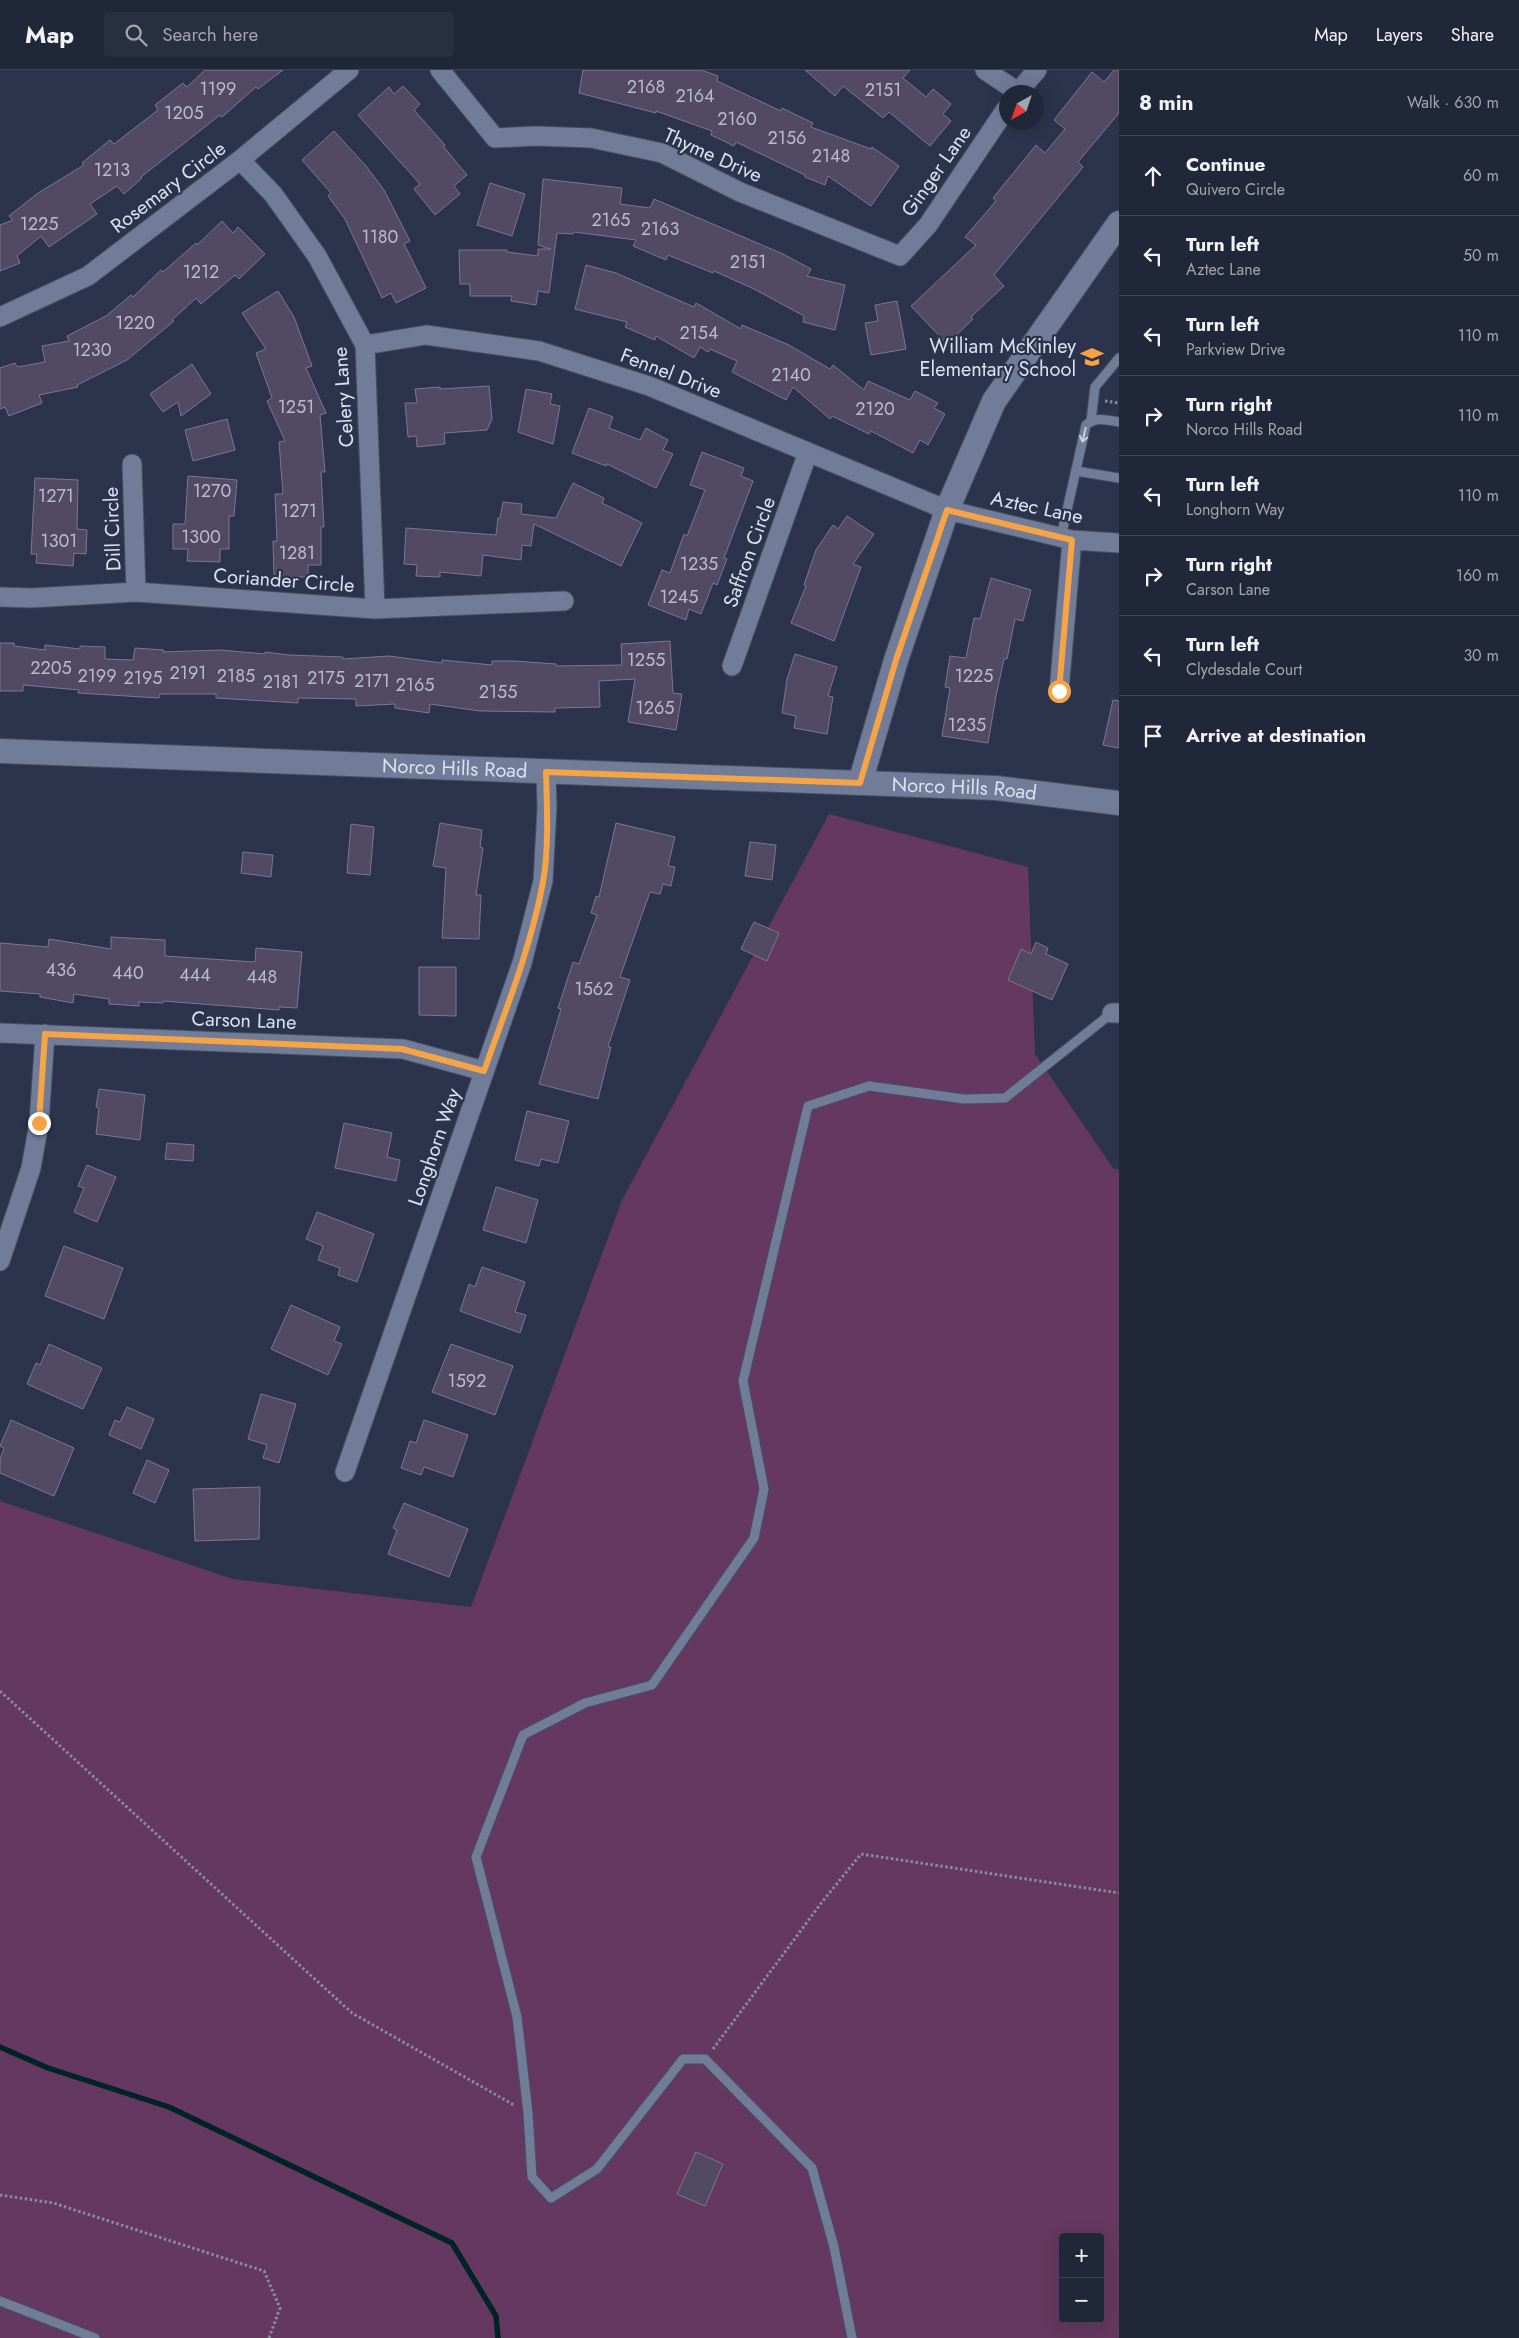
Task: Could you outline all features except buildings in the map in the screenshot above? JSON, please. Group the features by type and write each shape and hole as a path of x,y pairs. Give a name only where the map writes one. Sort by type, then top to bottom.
{"street":[{"name":"Rosemary Circle","path":"0,318 88,276 240,160 349,70"},
{"name":"Thyme Drive","path":"440,70 495,138 536,136 591,138 662,153 740,192 900,256"},
{"path":"985,70 1008,85"},
{"path":"1024,85 1037,70"},
{"name":"Ginger Lane","path":"900,256 928,225 999,119"},
{"name":"Celery Lane","path":"240,160 273,194 316,256 366,345 375,609"},
{"path":"860,783 896,660 947,510 994,401 1119,223"},
{"name":"Fennel Drive","path":"366,345 426,335 539,351 649,386 947,510"},
{"name":"Saffron Circle","path":"732,666 808,452"},
{"name":"Dill Circle","path":"132,464 136,592"},
{"name":"Aztec Lane","path":"947,510 1066,539 1119,542"},
{"path":"1059,691 1066,539"},
{"name":"Coriander Circle","path":"0,597 31,598 136,592 375,609 564,601"},
{"name":"Norco Hills Road","path":"0,751 996,788 1119,803"},
{"name":"Longhorn Way","path":"345,1472 522,963 543,881 548,808 546,772"},
{"name":"Carson Lane","path":"0,1033 402,1049 484,1071"},
{"path":"0,1261 31,1168 39,1123 45,1034"}],"lane":[{"path":"1091,420 1095,387 1119,358"},
{"path":"1066,539 1076,472 1086,425 1091,420 1098,419 1115,422"},
{"path":"1076,472 1119,478"},
{"path":"852,2338 834,2247 812,2168 705,2059 683,2059 598,2169 551,2198 532,2177 528,2113 518,2018 476,1857 523,1735 584,1703 652,1685 754,1538 764,1489 743,1381 808,1106 869,1086 964,1099 1005,1098 1116,1013"},
{"path":"0,2301 95,2338"}],"path":[{"path":"0,1691 352,2013 528,2113"},
{"path":"705,2059 822,1902 862,1854 1119,1893"},
{"path":"0,2195 53,2203 264,2271 280,2308 269,2338"}],"shaded area":[{"path":"829,814 1028,867 1035,1054 1113,1168 1119,1170 1119,2338 0,2338 0,1501 233,1579 471,1607 622,1200"}],"waterway":[{"path":"0,2047 48,2068 169,2107 452,2243 496,2316 498,2338"}],"place":[{"name":"William McKinley Elementary School","path":"1092,357"}],"route":[{"path":"39,1123 45,1034 402,1049 484,1071 522,963 543,881 548,808 546,772 860,783 896,660 947,510 1072,540 1059,691"}]}
